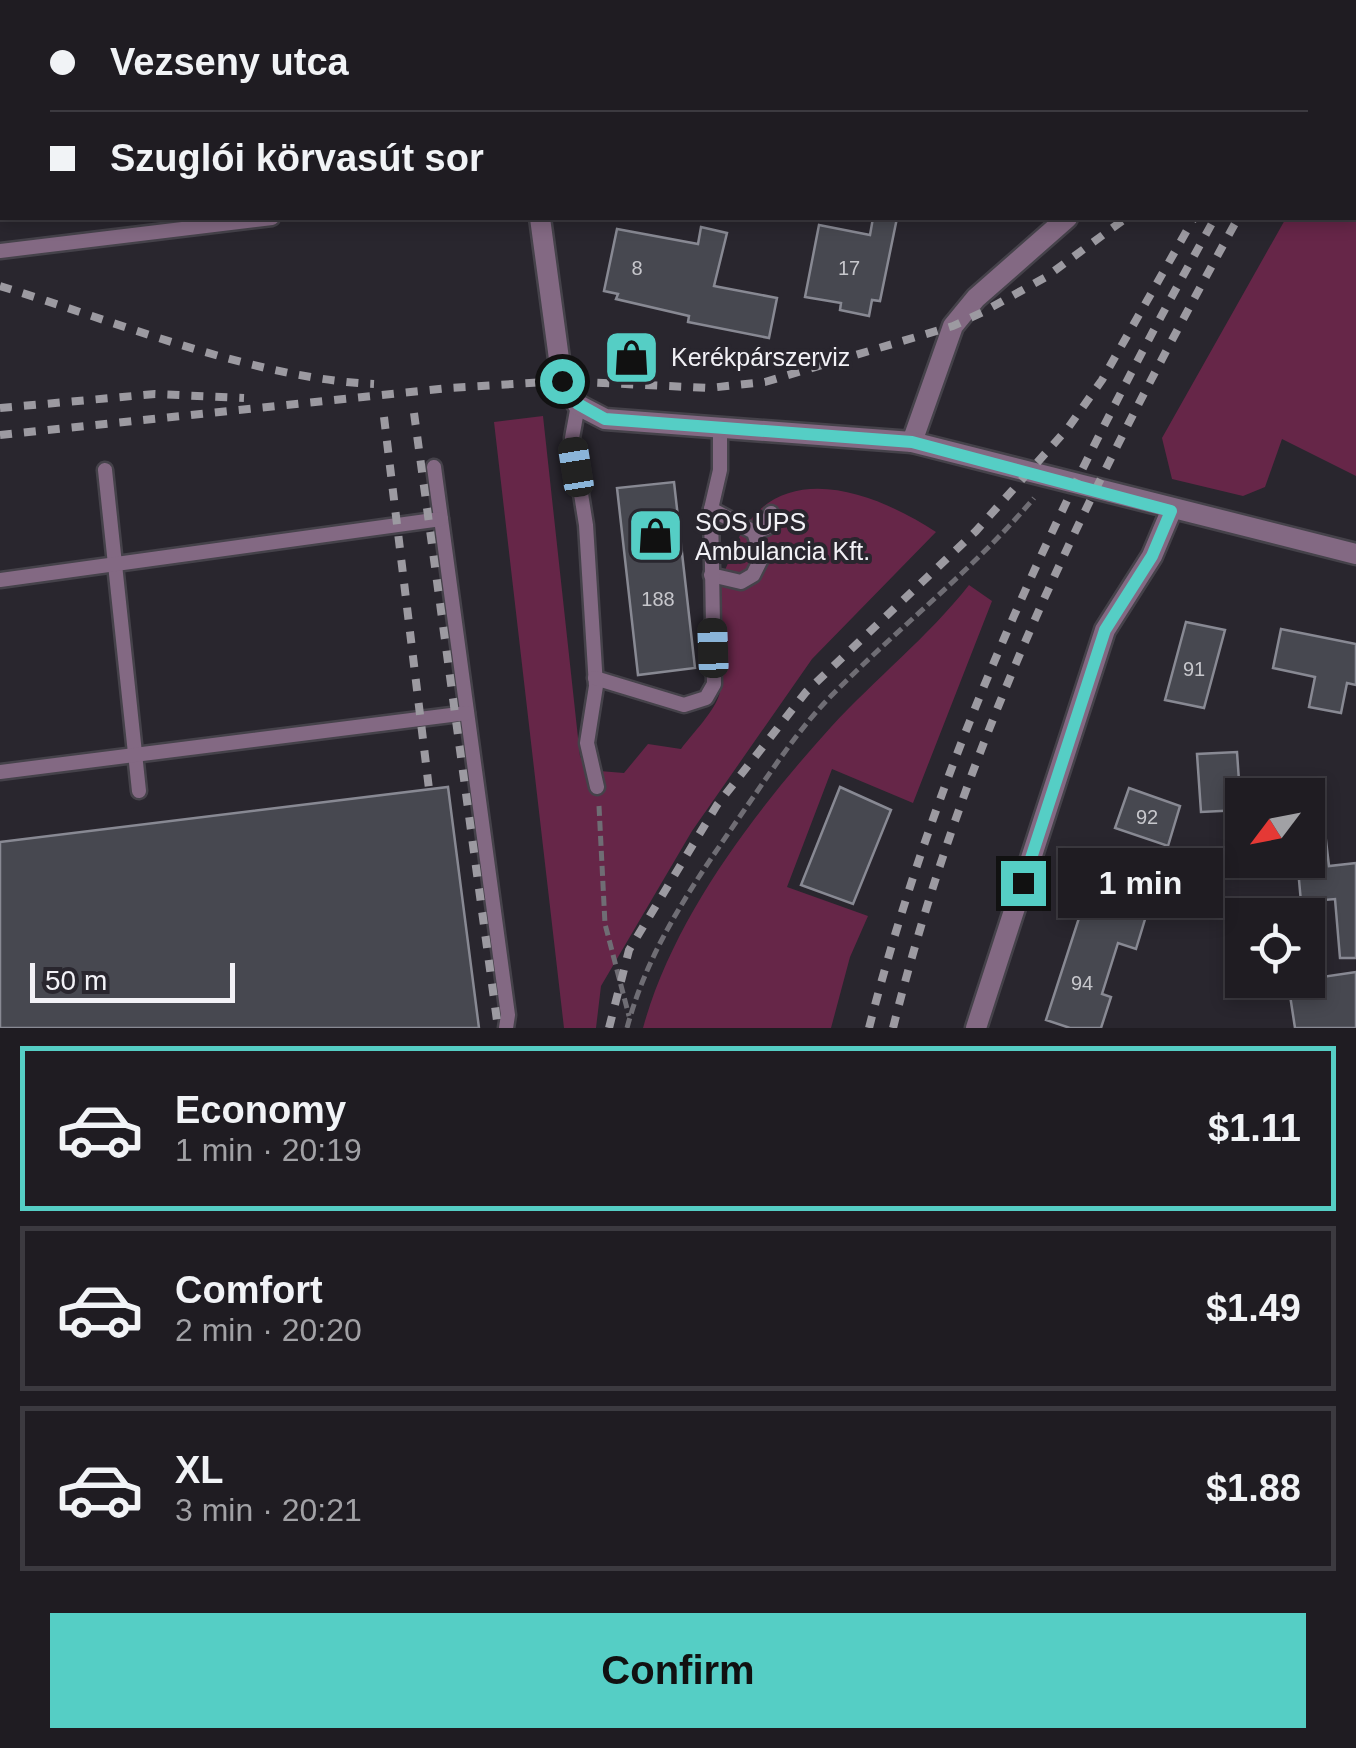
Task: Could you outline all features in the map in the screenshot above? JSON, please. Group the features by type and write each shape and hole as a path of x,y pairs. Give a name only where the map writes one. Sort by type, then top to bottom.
{"street":[{"path":"540,220 562,381 578,404 605,419 912,442 1171,511 1356,554"},
{"path":"912,442 952,326 976,298 1065,220"},
{"path":"976,1028 1105,630 1152,556 1171,511"}],"lane":[{"path":"0,250 255,220"},
{"path":"578,404 572,438 586,525 595,678 587,742 597,787"},
{"path":"595,678 684,705 706,698 714,684 711,509 720,470 720,426"},
{"path":"434,467 508,1015 506,1028"},
{"path":"105,470 139,791"},
{"path":"711,509 754,532 762,557 753,575 741,582 712,575"},
{"path":"754,532 766,528 771,513"},
{"path":"0,580 441,519"},
{"path":"0,772 467,713"}],"path":[{"path":"627,1028 640,978 681,902 830,696 991,548 1050,478"},
{"path":"597,787 605,924 630,1018"}],"shaded area":[{"path":"1285,220 1356,220 1356,476 1282,439 1265,487 1243,496 1172,479 1162,438"},
{"path":"543,416 580,756 587,770 624,773 648,744 681,749 709,714 722,681 718,589 747,524 769,503 793,492 821,489 850,493 880,502 936,532 812,659 692,831 601,986 596,1028 564,1028 494,422"},
{"path":"969,585 992,601 913,803 832,769 787,887 868,916 850,957 831,1028 643,1028 674,946 746,830 831,727"}],"building":[{"path":"873,220 897,220 880,301 872,300 869,316 840,310 841,303 805,297 819,225 870,235"},
{"path":"701,227 727,233 714,286 777,298 769,338 688,322 689,316 616,299 618,294 604,291 617,229 698,244"},
{"path":"674,482 695,668 638,675 617,488"},
{"path":"1186,622 1225,630 1204,708 1165,700"},
{"path":"1281,629 1356,644 1356,685 1347,683 1341,713 1309,707 1315,677 1273,668"},
{"path":"1237,752 1239,778 1225,778 1225,811 1201,812 1197,754"},
{"path":"448,787 479,1028 0,1028 0,842"},
{"path":"840,787 891,810 853,904 801,885"},
{"path":"1129,788 1180,806 1168,846 1115,828"},
{"path":"1325,832 1329,866 1356,863 1356,958 1340,958 1335,899 1301,898 1299,878 1325,878"},
{"path":"1192,874 1217,876 1215,901 1190,899"},
{"path":"1106,884 1130,892 1128,899 1149,906 1136,949 1118,943 1102,994 1111,997 1101,1028 1070,1028 1046,1020 1089,887 1103,891"},
{"path":"1356,972 1356,1028 1295,1028 1290,998 1325,998 1325,977"}],"railway":[{"path":"0,435 449,388 562,381 709,388 765,382 953,326 1046,277 1123,220"},
{"path":"609,1028 629,950 717,805 806,692 976,531 1068,428 1102,380 1193,220"},
{"path":"869,1028 934,816 1016,612 1111,413 1214,220"},
{"path":"893,1028 923,918 958,813 1038,611 1133,416 1237,220"},
{"path":"0,286 234,360 282,372 374,384"},
{"path":"0,408 155,394 244,398"},
{"path":"414,413 498,1028"},
{"path":"384,417 429,789"}],"place":[{"name":"Kerékpárszerviz","path":"632,357"},
{"name":"SOS UPS Ambulancia Kft.","path":"656,536"}],"route":[{"path":"562,381 578,404 605,419 912,442 1171,511 1152,556 1105,630 1023,883"}]}
